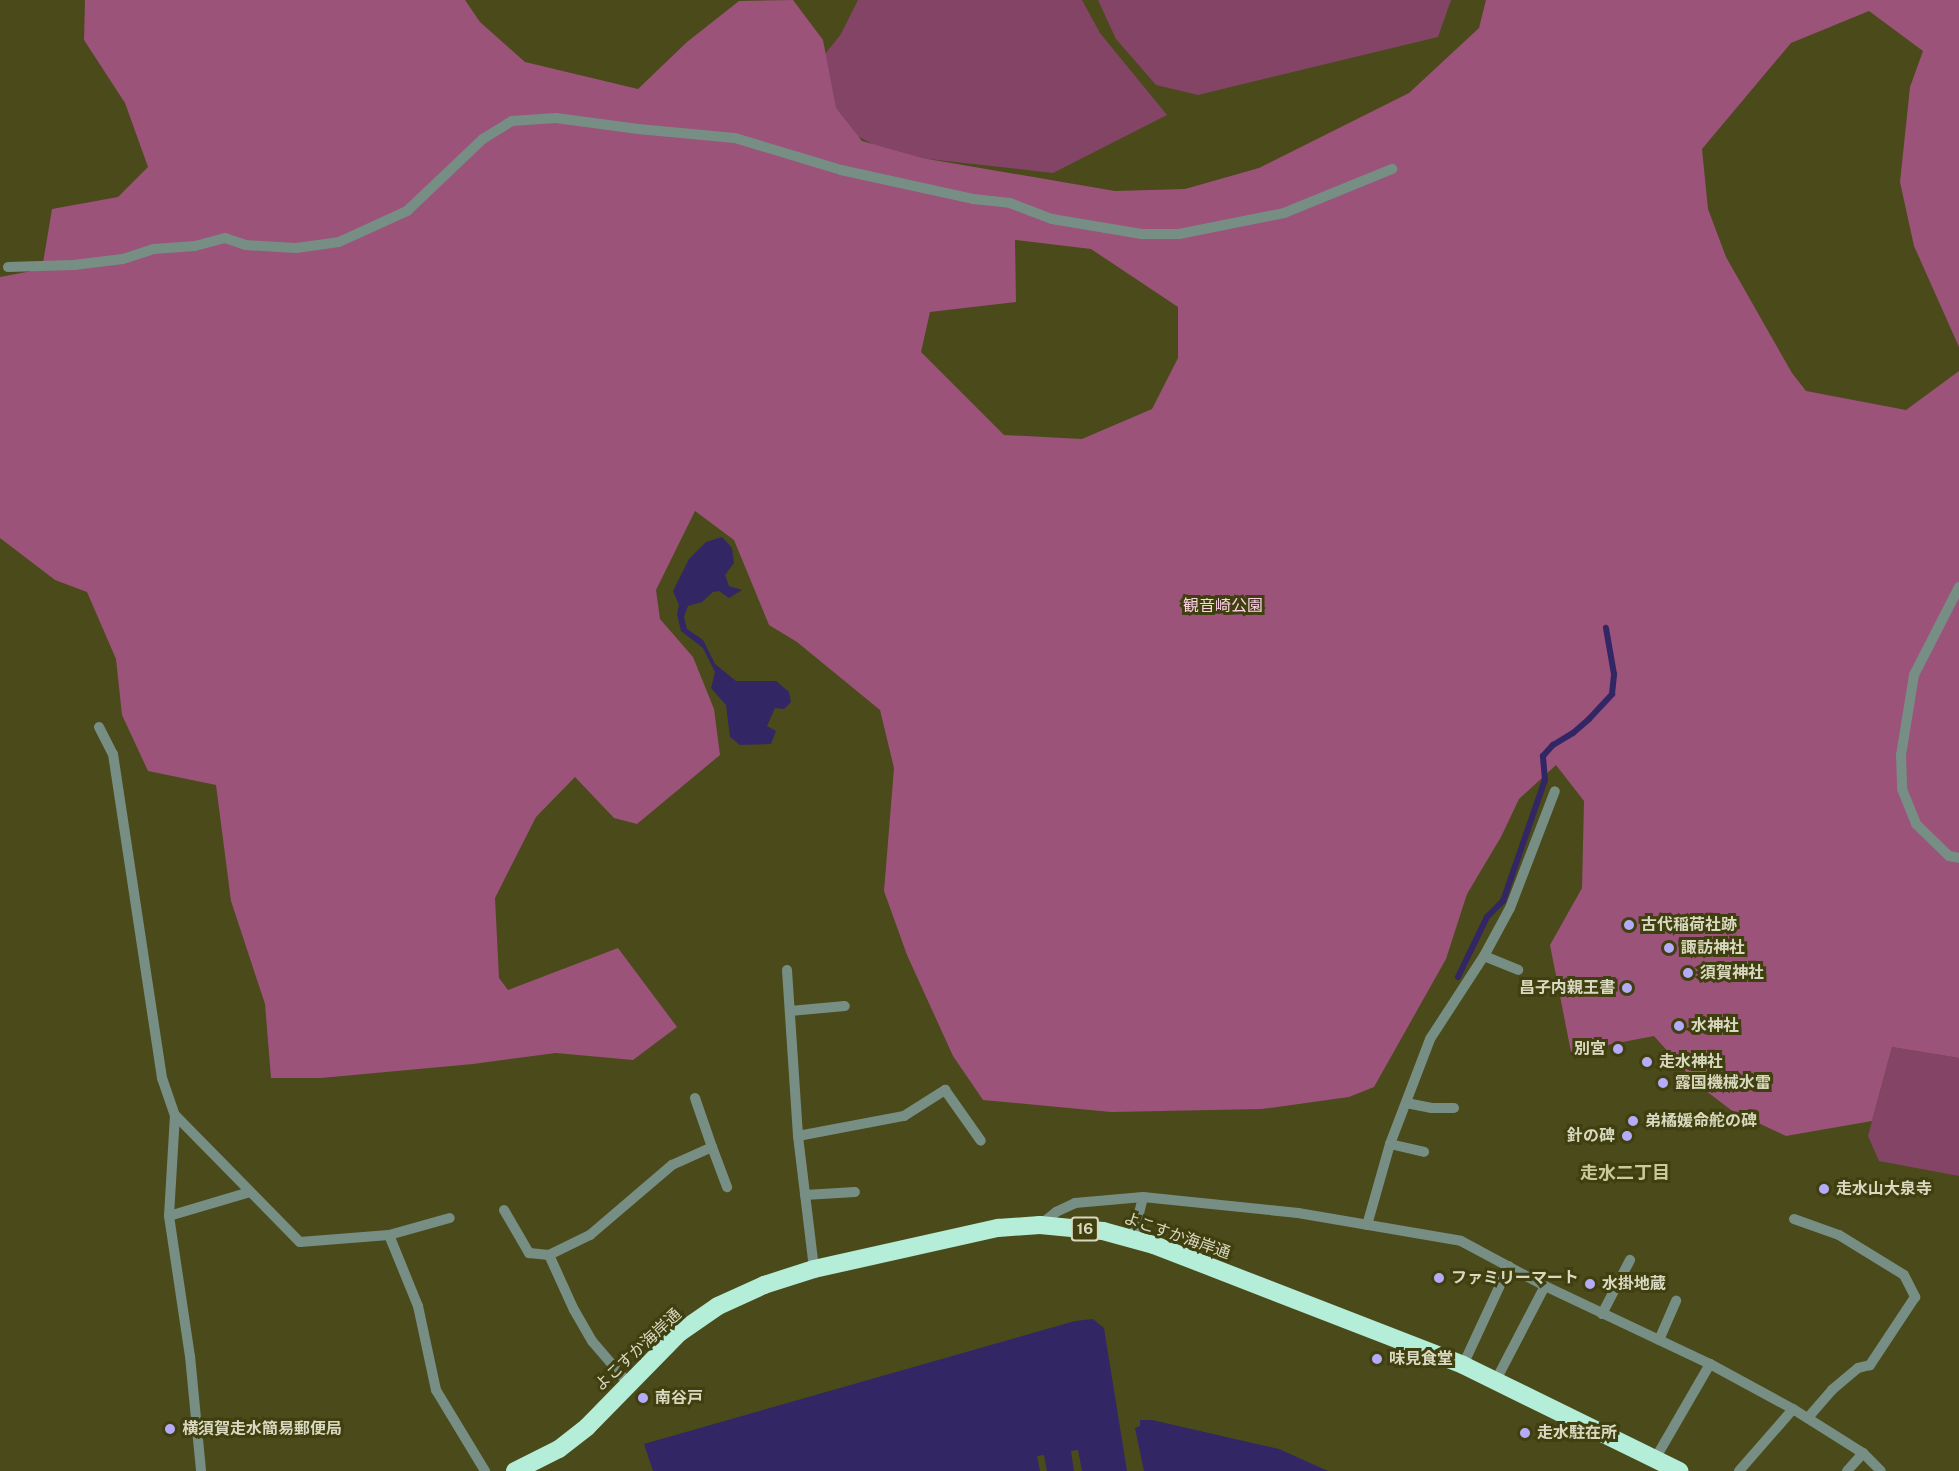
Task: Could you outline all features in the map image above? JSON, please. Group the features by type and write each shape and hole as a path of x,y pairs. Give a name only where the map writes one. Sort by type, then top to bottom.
{"highway":[{"name":"よこすか海岸通","path":"515,1471 536,1462 587,1427 679,1333 718,1306 764,1285 814,1269 998,1228 1040,1226 1103,1231 1133,1238 1463,1365 1679,1471"}],"street":[{"path":"8,267 74,265 123,259 154,249 195,246 225,238 245,244 296,248 339,242 407,211 483,140 512,121 556,118 638,129 735,138 841,170 973,199 1010,203 1052,219 1142,234 1179,234 1284,213 1392,169"},
{"path":"1959,587 1914,675 1901,755 1902,789 1916,824 1949,856 1959,858"},
{"path":"99,727 113,754 162,1078 175,1115 169,1216 190,1356 201,1471"},
{"path":"1367,1225 1390,1144 1430,1039 1484,956 1510,908 1555,791"},
{"path":"1484,956 1518,970"},
{"path":"787,970 798,1136 814,1269"},
{"path":"790,1011 845,1006"},
{"path":"798,1136 904,1116 945,1090 981,1141"},
{"path":"694,1098 727,1187"},
{"path":"1406,1103 1431,1108 1454,1108"},
{"path":"175,1115 300,1242 389,1235 450,1218"},
{"path":"1390,1144 1424,1152"},
{"path":"504,1210 530,1253 549,1255 590,1235 672,1165 712,1147"},
{"path":"169,1216 250,1192"},
{"path":"805,1195 855,1192"},
{"path":"1133,1238 1143,1197"},
{"path":"1040,1226 1056,1212 1075,1203 1143,1197 1298,1213 1461,1241 1545,1286 1710,1364 1793,1409 1863,1454 1881,1471"},
{"path":"1794,1219 1839,1235 1904,1275 1915,1297 1870,1365 1858,1368 1832,1390 1809,1418"},
{"path":"389,1235 418,1306 436,1390 485,1471"},
{"path":"549,1255 592,1341 628,1383"},
{"path":"1602,1314 1630,1260"},
{"path":"1463,1365 1509,1266"},
{"path":"1496,1380 1545,1286"},
{"path":"1659,1340 1676,1301"},
{"path":"1655,1459 1710,1364"},
{"path":"1739,1471 1793,1409"},
{"path":"1847,1471 1863,1454"}],"shaded area":[{"path":"858,0 1082,0 1100,33 1167,115 1053,173 893,155 844,129 810,73 841,34"},
{"path":"1098,0 1451,0 1438,37 1198,95 1156,85 1116,39"},
{"path":"722,537 732,548 734,563 725,575 729,586 742,590 729,598 719,591 713,592 702,602 688,606 684,617 687,629 703,640 715,664 736,681 776,681 789,692 791,702 784,709 775,708 767,726 776,731 771,744 740,745 730,737 726,705 711,688 715,672 703,648 681,631 677,614 679,605 673,591 689,559 706,542"},
{"path":"1892,1047 1959,1058 1959,1176 1879,1161 1868,1136"},
{"path":"1093,1319 1104,1328 1127,1471 1082,1471 1078,1450 1071,1451 1074,1471 1047,1471 1044,1455 1037,1456 1040,1471 653,1471 644,1444 1075,1321"},
{"path":"1140,1420 1152,1420 1279,1449 1328,1471 1144,1471 1135,1428 1140,1426"}],"green space":[{"name":"観音崎公園","path":"85,0 465,0 480,22 525,62 638,89 687,42 739,1 793,0 823,40 836,108 862,141 922,158 1115,191 1185,189 1259,168 1409,93 1479,28 1486,0 1959,0 1959,347 1914,246 1900,182 1910,87 1923,51 1869,11 1791,43 1702,149 1708,209 1726,257 1792,373 1806,391 1906,410 1959,371 1959,1058 1892,1047 1872,1121 1786,1136 1731,1110 1697,1084 1654,1036 1571,1052 1550,945 1582,888 1584,801 1556,765 1519,799 1501,837 1467,894 1446,959 1374,1087 1349,1097 1262,1109 1111,1112 983,1100 953,1056 907,955 884,891 894,768 880,710 797,642 769,625 734,540 695,511 656,590 660,619 693,657 714,709 720,755 637,824 614,818 575,777 536,817 495,898 499,978 508,990 618,948 677,1027 633,1060 556,1053 473,1064 321,1078 271,1078 265,1004 231,901 216,785 148,771 122,715 116,659 87,592 55,580 0,538 0,277 42,269 52,209 118,197 148,167 125,103 84,40","holes":["1015,240 1091,249 1178,307 1178,358 1152,409 1082,439 1004,435 921,352 930,312 1016,302"]}],"waterway":[{"path":"1458,977 1487,917 1503,901 1545,780 1543,756 1553,745 1573,733 1589,719 1612,694 1614,674 1606,628"}],"place":[{"name":"古代稲荷社跡","path":"1629,925"},
{"name":"諏訪神社","path":"1669,948"},
{"name":"須賀神社","path":"1688,973"},
{"name":"昌子内親王書","path":"1627,988"},
{"name":"水神社","path":"1679,1026"},
{"name":"別宮","path":"1618,1049"},
{"name":"走水神社","path":"1647,1062"},
{"name":"露国機械水雷","path":"1663,1083"},
{"name":"弟橘媛命舵の碑","path":"1633,1121"},
{"name":"針の碑","path":"1627,1136"},
{"name":"走水山大泉寺","path":"1824,1189"},
{"name":"ファミリーマート","path":"1439,1278"},
{"name":"水掛地蔵","path":"1590,1284"},
{"name":"味見食堂","path":"1377,1359"},
{"name":"南谷戸","path":"643,1398"},
{"name":"横須賀走水簡易郵便局","path":"170,1429"},
{"name":"走水駐在所","path":"1525,1433"}],"district":[{"name":"走水二丁目","path":"1625,1173"}]}
